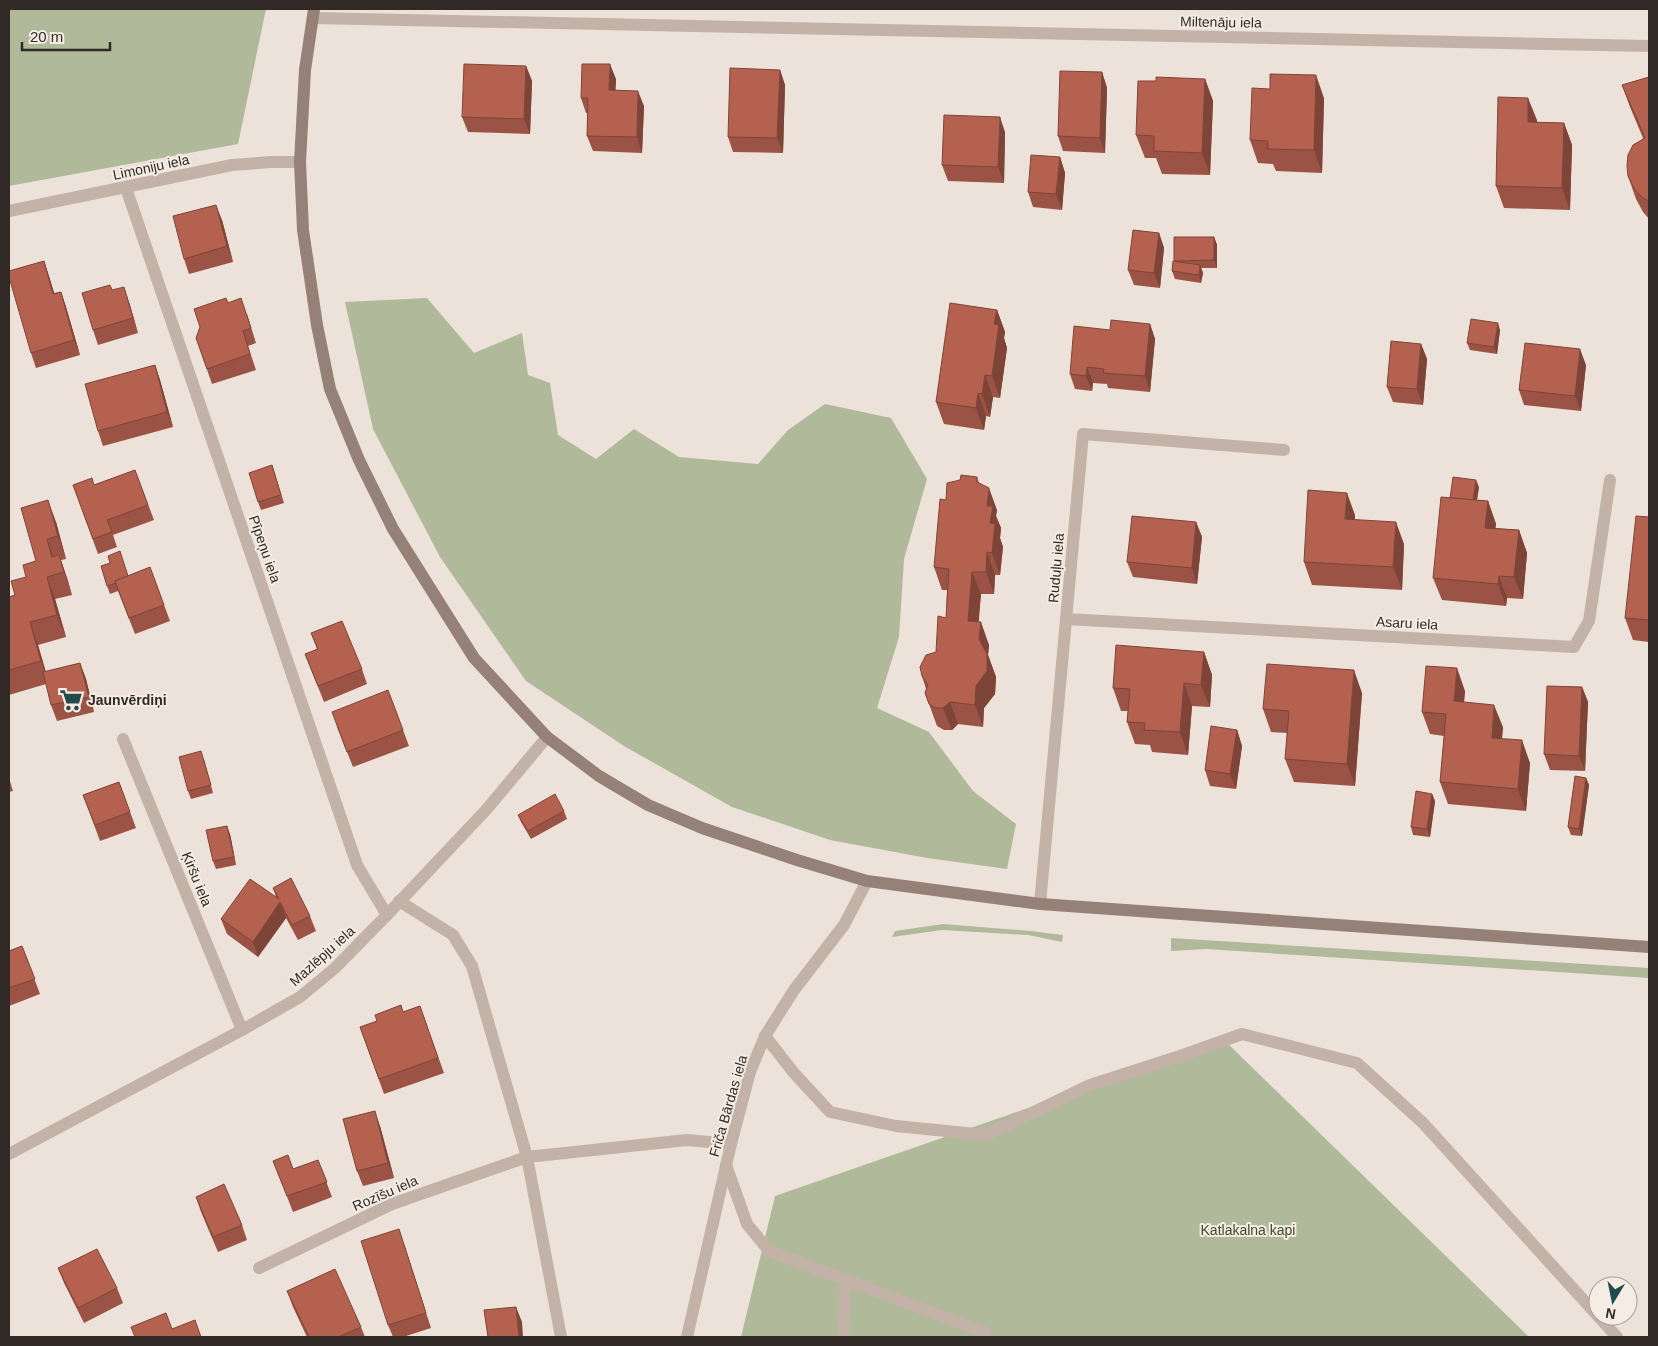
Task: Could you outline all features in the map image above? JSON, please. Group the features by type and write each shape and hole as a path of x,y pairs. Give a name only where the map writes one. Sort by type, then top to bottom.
{"main road":[{"path":"314,13 305,70 300,162 303,230 316,325 330,389 359,460 393,529 474,658 547,737 599,776 648,805 702,828 798,860 867,880 1040,904 1649,947"}],"street":[{"name":"Miltenāju iela","path":"314,13 1649,46"},
{"name":"Limoniju iela","path":"9,211 232,165 300,162"},
{"name":"Pīpeņu iela","path":"126,188 357,865 387,915"},
{"name":"Ruduļu iela","path":"1040,904 1084,434 1284,450"},
{"name":"Asaru iela","path":"1066,619 1574,647 1589,622 1610,480"},
{"name":"Mazlēpju iela","path":"9,1154 242,1030 300,997 335,968 387,915 486,810 547,737"},
{"name":"Ķiršu iela","path":"123,739 242,1030"},
{"name":"Friča Bārdas iela","path":"687,1337 731,1144 750,1072 765,1036 794,990 844,925 867,880"},
{"path":"400,901 453,935 472,966 527,1157 561,1337"},
{"path":"765,1036 794,1073 830,1112 896,1126 986,1135 1090,1085 1242,1034 1357,1063 1423,1124 1617,1337"},
{"name":"Rozīšu iela","path":"259,1268 392,1204 527,1157 686,1140 731,1144"},
{"path":"726,1166 747,1224 768,1251 984,1332"},
{"path":"843,1337 846,1280"}],"green space":[{"path":"9,9 266,9 238,144 9,186"},
{"path":"427,298 474,353 522,333 528,375 550,383 558,435 596,459 634,429 679,457 758,464 788,430 825,404 891,418 927,479 904,559 899,637 877,708 929,732 973,791 1016,824 1007,869 927,858 830,840 732,807 624,746 526,681 440,557 373,429 345,302"},
{"path":"943,924 1063,935 1062,942 1028,935 942,930 892,937 895,931"},
{"path":"1171,938 1649,968 1649,978 1206,949 1171,951"},
{"name":"Katlakalna kapi","path":"1224,1040 1529,1337 741,1337 775,1196"}],"building":[{"path":"464,64 526,66 524,119 462,117"},
{"path":"582,64 610,64 609,90 638,91 637,137 587,136 588,98 581,98"},
{"path":"730,68 780,70 777,138 728,137"},
{"path":"1060,71 1102,72 1100,138 1058,136"},
{"path":"1270,74 1316,75 1314,150 1268,149 1268,141 1250,140 1252,88 1270,89"},
{"path":"1156,77 1205,79 1202,153 1154,151 1154,136 1136,135 1138,81 1156,81"},
{"path":"1649,77 1649,201 1635,190 1628,176 1628,155 1633,145 1645,138 1622,85"},
{"path":"1498,97 1528,98 1528,122 1564,123 1562,188 1496,186"},
{"path":"944,115 1000,117 998,167 942,165"},
{"path":"1031,155 1060,157 1056,194 1028,192"},
{"path":"216,205 227,246 184,259 173,216"},
{"path":"1133,230 1159,233 1154,273 1128,270"},
{"path":"1174,237 1214,237 1214,260 1174,261"},
{"path":"44,261 53,294 61,292 74,340 31,353 9,277 9,271"},
{"path":"1173,261 1200,265 1199,275 1172,271"},
{"path":"110,285 112,290 124,287 133,318 93,330 82,293"},
{"path":"226,298 228,303 241,298 251,328 243,331 250,354 207,369 196,338 200,327 194,309"},
{"path":"950,303 997,310 994,324 999,325 992,376 985,375 982,394 978,393 976,408 936,402"},
{"path":"1471,319 1498,323 1494,347 1467,343"},
{"path":"1111,320 1150,324 1145,376 1103,373 1104,369 1087,367 1086,376 1070,374 1074,326 1110,330"},
{"path":"1391,341 1421,344 1417,389 1387,387"},
{"path":"1525,343 1580,349 1575,396 1519,390"},
{"path":"155,365 167,412 98,431 85,384"},
{"path":"272,465 281,495 258,502 249,473"},
{"path":"135,470 148,505 107,520 112,532 93,539 73,485 92,478 94,485"},
{"path":"961,475 977,477 977,482 989,488 987,506 993,506 990,523 995,524 992,553 987,552 986,572 972,572 968,621 981,622 979,639 987,654 987,671 976,686 975,705 950,702 943,708 936,708 929,704 925,693 928,685 922,676 920,667 926,655 936,652 938,616 946,618 949,569 934,567 940,499 946,500 947,483 960,480"},
{"path":"1453,477 1476,480 1473,500 1450,498"},
{"path":"1308,490 1347,493 1345,519 1396,522 1393,567 1304,562"},
{"path":"1441,497 1488,501 1485,528 1519,530 1514,577 1499,576 1498,584 1433,578"},
{"path":"48,500 58,536 47,539 52,557 59,555 64,572 47,577 57,615 30,622 41,661 9,670 9,597 15,595 11,581 26,577 23,565 36,561 21,508"},
{"path":"1132,516 1196,522 1192,568 1127,562"},
{"path":"1636,516 1649,517 1649,620 1625,618"},
{"path":"120,551 128,576 107,586 101,566 110,563 108,556"},
{"path":"150,567 164,605 129,618 115,581"},
{"path":"342,621 362,669 318,686 305,654 318,649 311,633"},
{"path":"1116,645 1204,652 1201,685 1184,683 1180,732 1144,730 1145,723 1127,722 1130,689 1113,688"},
{"path":"80,663 89,697 51,705 43,672"},
{"path":"1267,664 1354,670 1347,764 1285,759 1289,711 1263,709"},
{"path":"1426,666 1457,668 1454,701 1494,705 1492,738 1522,740 1518,789 1440,782 1446,714 1422,712"},
{"path":"1547,686 1582,687 1579,756 1544,754"},
{"path":"388,690 403,730 347,752 332,712"},
{"path":"1211,726 1237,730 1230,774 1205,770"},
{"path":"201,751 211,785 188,791 179,757"},
{"path":"1575,776 1586,778 1579,829 1568,827"},
{"path":"119,782 130,812 95,825 83,795"},
{"path":"1416,791 1432,794 1427,829 1411,827"},
{"path":"555,794 564,811 528,831 518,815"},
{"path":"227,826 234,857 213,861 206,830"},
{"path":"291,878 310,916 292,925 280,902 253,942 221,919 250,879 279,899 273,888"},
{"path":"22,946 35,979 9,988 9,951"},
{"path":"401,1005 403,1012 420,1006 438,1058 379,1079 360,1027 377,1021 375,1015"},
{"path":"375,1111 388,1163 357,1171 343,1119"},
{"path":"288,1155 293,1169 318,1160 327,1182 287,1196 273,1161"},
{"path":"224,1184 242,1225 213,1237 196,1197"},
{"path":"399,1229 426,1313 388,1325 361,1241"},
{"path":"97,1249 117,1288 78,1308 58,1268"},
{"path":"335,1269 361,1327 338,1337 309,1337 287,1291"},
{"path":"516,1307 519,1337 488,1337 484,1310"},
{"path":"166,1313 172,1329 195,1320 201,1337 135,1337 131,1327"}],"place":[{"name":"Jaunvērdiņi","path":"71,700"}]}
